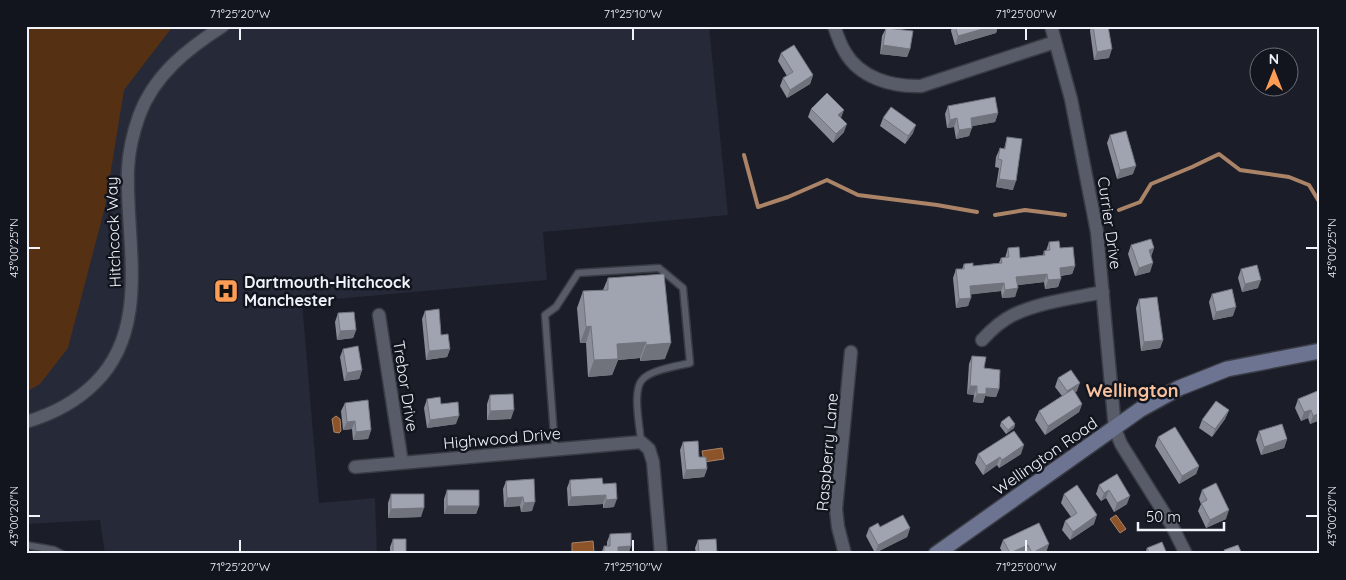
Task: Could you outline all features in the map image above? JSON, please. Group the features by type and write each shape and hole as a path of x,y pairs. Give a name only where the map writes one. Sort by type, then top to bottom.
{"main road":[{"name":"Wellington Road","path":"936,554 1160,398 1212,374 1265,361 1320,352"}],"street":[{"name":"Hitchcock Way","path":"26,422 62,409 84,394 103,376 117,353 126,329 131,303 128,168 131,141 139,115 151,91 167,70 186,51 223,26"},
{"path":"834,26 846,54 855,64 876,79 904,87 921,86 1055,42"},
{"name":"Currier Drive","path":"1051,26 1071,99 1098,232 1115,429"},
{"path":"982,340 995,327 1012,316 1040,306 1103,292"},
{"name":"Trebor Drive","path":"378,315 402,463"},
{"name":"Raspberry Lane","path":"845,554 838,527 836,509 852,352"},
{"path":"1115,429 1121,444 1171,524 1186,554"},
{"path":"645,445 653,462 661,554"},
{"name":"Highwood Drive","path":"355,467 555,450 645,445"}],"lane":[{"path":"555,450 545,315 556,307 578,273 658,268 683,288 690,363 656,372 642,378 636,388 645,445"},
{"path":"26,545 54,550 62,554"}],"shaded area":[{"name":"Dartmouth-Hitchcock Manchester","path":"26,26 709,26 728,215 543,232 547,280 302,302 319,503 375,498 377,554 105,554 100,520 26,524"},
{"path":"26,26 173,26 124,90 105,207 68,348 40,384 26,392"},
{"path":"336,416 340,419 341,431 339,433 334,432 332,419"},
{"path":"722,448 724,459 704,462 702,451"},
{"path":"1116,515 1126,529 1120,533 1110,519"},
{"path":"593,541 594,552 572,553 572,543"}],"building":[{"path":"955,26 993,26 958,36"},
{"path":"1093,26 1108,26 1112,49 1097,52"},
{"path":"886,28 913,31 910,49 883,45"},
{"path":"794,45 813,75 790,90 783,78 793,72 781,53"},
{"path":"827,93 844,110 838,115 847,124 836,134 811,109"},
{"path":"995,97 998,113 971,118 972,128 959,130 957,118 950,120 948,106"},
{"path":"891,107 916,125 908,136 883,118"},
{"path":"1126,131 1136,166 1120,170 1110,135"},
{"path":"1007,137 1022,139 1016,181 999,179 1002,160 998,159 1000,148 1005,149"},
{"path":"1151,239 1154,248 1149,250 1153,263 1139,268 1131,245"},
{"path":"1059,241 1060,248 1073,247 1075,266 1060,268 1061,279 1048,280 1047,274 1016,277 1018,288 1005,290 1004,283 970,286 971,298 959,299 956,269 964,269 964,264 973,263 973,266 1002,263 1001,258 1009,257 1008,248 1019,247 1020,258 1045,255 1044,251 1050,250 1049,242"},
{"path":"1257,265 1261,280 1245,284 1241,269"},
{"path":"664,274 671,343 646,345 646,342 617,344 618,359 594,360 591,326 586,327 583,291 608,290 608,278"},
{"path":"1232,289 1236,307 1216,312 1212,294"},
{"path":"1157,297 1163,340 1144,342 1139,299"},
{"path":"439,309 441,335 448,334 450,349 429,351 425,311"},
{"path":"354,312 356,330 340,331 338,313"},
{"path":"358,346 362,370 347,373 343,349"},
{"path":"972,356 986,357 984,368 1000,370 999,389 986,388 986,394 977,394 977,386 970,386"},
{"path":"1071,370 1080,383 1067,391 1058,378"},
{"path":"1073,389 1082,404 1048,426 1039,411"},
{"path":"1320,390 1320,413 1313,416 1311,410 1304,412 1298,399"},
{"path":"513,394 514,410 490,411 490,395"},
{"path":"440,397 441,404 458,402 459,416 430,420 427,399"},
{"path":"368,400 371,430 356,432 355,421 347,422 345,403"},
{"path":"1216,401 1229,410 1215,429 1202,420"},
{"path":"1009,416 1015,424 1008,430 1001,422"},
{"path":"1282,424 1287,439 1264,447 1259,431"},
{"path":"1175,427 1199,466 1182,476 1158,437"},
{"path":"1014,431 1024,445 1002,460 1000,457 986,466 978,454"},
{"path":"698,441 699,457 706,457 707,469 686,470 683,442"},
{"path":"1117,474 1130,496 1117,503 1109,490 1104,493 1099,485"},
{"path":"602,478 603,484 616,483 617,499 606,500 606,495 571,497 570,480"},
{"path":"534,479 535,502 524,503 523,497 507,498 506,481"},
{"path":"1216,483 1229,510 1210,520 1201,503 1207,500 1202,490"},
{"path":"1077,485 1097,515 1073,532 1065,521 1077,513 1064,494"},
{"path":"447,490 479,490 479,506 447,506"},
{"path":"391,494 424,494 424,508 391,509"},
{"path":"903,515 910,528 878,545 869,528 878,523 880,527"},
{"path":"1039,523 1049,544 1032,553 1028,545 1010,553 1003,540"},
{"path":"631,533 631,546 618,547 618,554 604,554 604,546 610,546 610,534"},
{"path":"393,539 406,539 406,554 393,554"},
{"path":"716,539 717,554 699,554 698,540"},
{"path":"1162,542 1167,554 1150,554 1147,548"},
{"path":"1238,545 1242,554 1226,554 1224,550"}],"waterway":[{"path":"1119,210 1140,202 1151,184 1219,154 1240,170 1289,177 1309,185 1320,203"},
{"path":"744,155 758,207 788,197 827,180 858,195 977,212"},
{"path":"995,215 1025,210 1065,215"}],"place":[{"name":"Dartmouth-Hitchcock Manchester","path":"226,291"}],"district":[{"name":"Wellington","path":"1132,391"}]}
